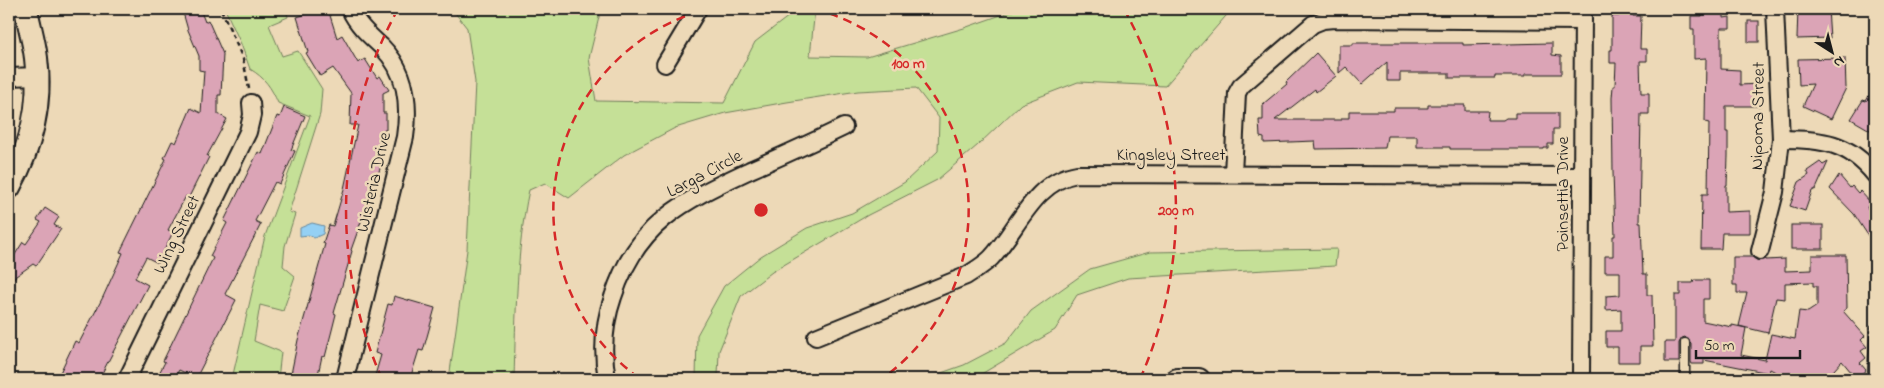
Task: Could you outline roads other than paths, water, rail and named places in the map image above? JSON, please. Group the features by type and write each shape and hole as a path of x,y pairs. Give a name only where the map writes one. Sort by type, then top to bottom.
{"main road":[{"path":"9,187 19,168 32,129 36,105 38,76 34,45 26,9"}],"street":[{"name":"Wisteria Drive","path":"345,379 405,137 408,111 405,87 397,68 390,57 360,26 350,9"},
{"path":"665,64 698,9"},
{"name":"Nipoma Street","path":"1760,251 1775,192 1781,139 1775,9"},
{"path":"1233,174 1237,94 1241,86 1313,24 1323,20 1334,19 1583,15"},
{"name":"Poinsettia Drive","path":"1581,379 1583,15"},
{"path":"9,77 38,76"},
{"name":"Wing Street","path":"127,379 248,132 252,115 251,103"},
{"name":"Larga Circle","path":"607,379 604,340 610,304 625,268 639,244 650,231 670,213 701,193 844,127"},
{"path":"1781,139 1807,139 1842,146 1866,163 1875,175"},
{"name":"Kingsley Street","path":"816,337 966,276 992,257 1036,198 1058,179 1076,174 1582,176"},
{"path":"1177,379 1200,379"}],"lane":[{"path":"1872,379 1875,329"},
{"path":"1685,342 1685,379"}],"water":[{"path":"312,223 324,226 323,234 314,238 309,235 300,236 300,228"}]}
